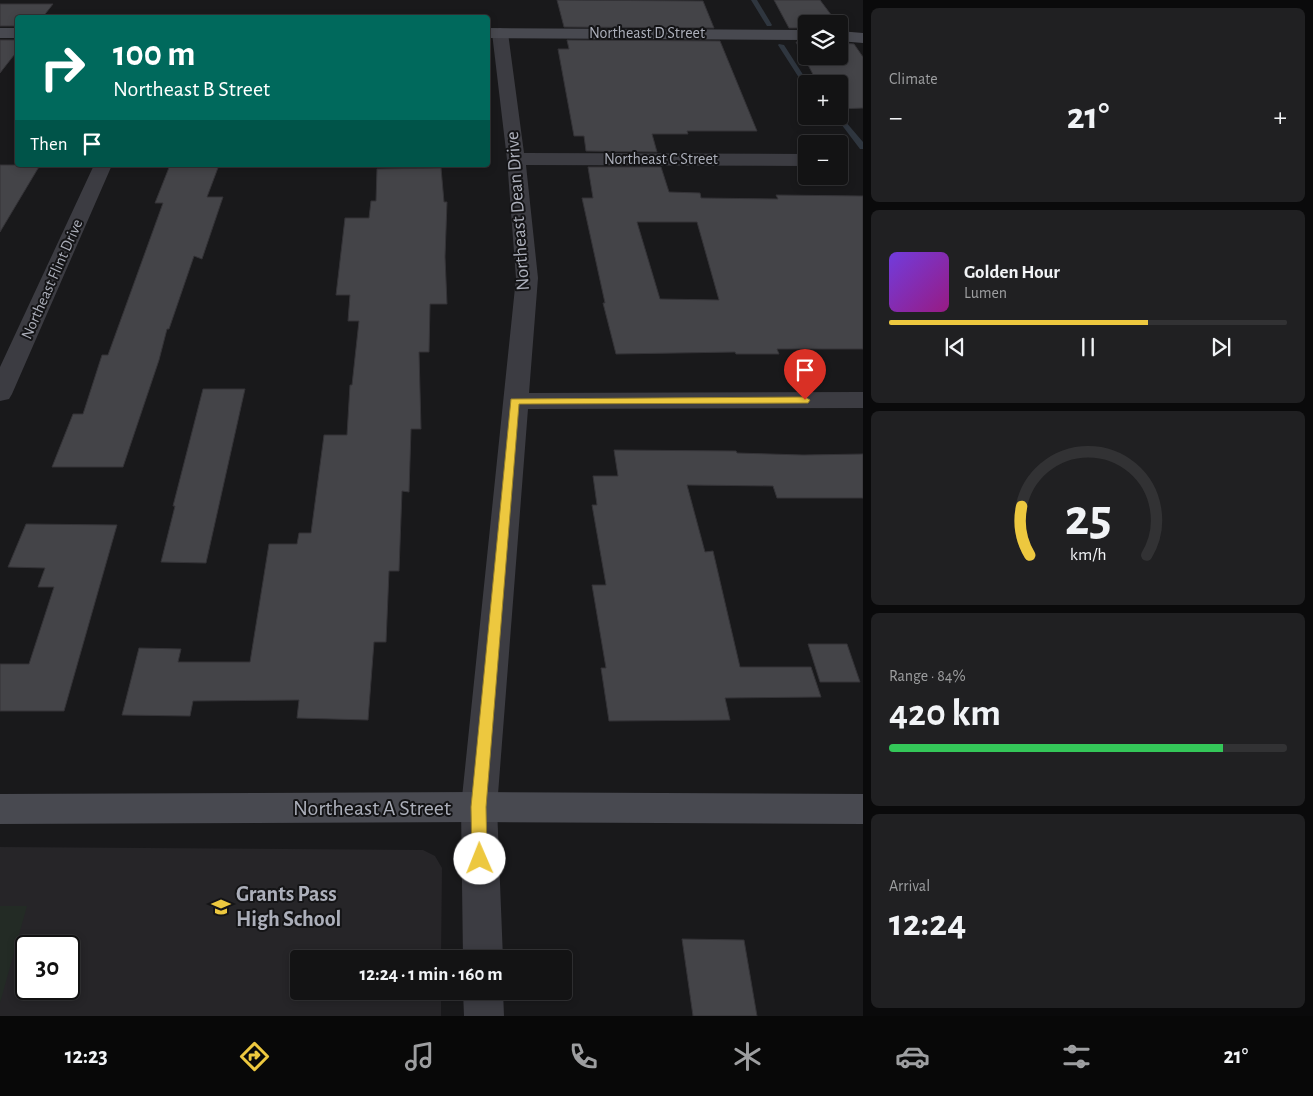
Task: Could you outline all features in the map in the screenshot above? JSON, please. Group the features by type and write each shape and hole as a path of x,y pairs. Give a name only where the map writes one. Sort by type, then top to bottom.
{"street":[{"path":"0,33 15,33"},
{"name":"Northeast D Street","path":"494,33 798,35"},
{"name":"Northeast Dean Drive","path":"482,950 479,807 514,401 527,278 516,159 494,33"},
{"path":"848,37 863,38"},
{"name":"Northeast C Street","path":"516,159 798,160"},
{"name":"Northeast Flint Drive","path":"0,394 102,167"},
{"path":"514,401 863,400"},
{"name":"Northeast A Street","path":"0,809 479,807 863,809"},
{"path":"484,1000 484,1016"}],"shaded area":[{"name":"Grants Pass High School","path":"0,847 423,850 435,856 442,868 441,950 290,950 290,1000 441,1000 441,1016 0,1016"},
{"path":"0,906 27,906 19,935 15,935 15,949 0,1003"}],"building":[{"path":"557,0 703,1 714,28 564,27"},
{"path":"774,0 820,0 831,15 798,15 798,28 789,28"},
{"path":"0,4 53,4 44,15 15,15 15,26 0,26"},
{"path":"0,40 15,40 15,54 0,73"},
{"path":"567,40 720,41 757,131 687,131 688,134 652,134 657,152 586,151 584,136 574,136 558,49 569,49"},
{"path":"848,44 854,44 863,57 863,108 848,109 848,75 813,75 808,65 848,65"},
{"path":"0,165 39,167 0,232"},
{"path":"169,167 218,167 207,197 223,197 202,259 194,256 169,329 167,329 159,360 123,467 52,467 73,414 83,414 102,355 108,355 163,203 155,203"},
{"path":"588,167 661,167 669,192 700,193 701,198 778,199 776,195 863,196 863,349 777,349 779,354 736,354 735,352 616,354 603,303 605,303 582,198 593,198","holes":["637,222 697,222 719,300 660,299"]},
{"path":"441,168 444,202 447,202 445,257 447,304 430,304 429,352 419,352 421,429 411,429 409,492 402,491 399,571 389,571 386,642 374,642 368,720 297,718 299,700 193,701 190,716 122,715 139,648 181,649 178,662 250,662 269,544 297,544 299,533 311,533 324,435 347,435 350,385 352,385 359,321 348,321 350,295 336,295 345,218 369,218 371,201 376,201 377,169"},
{"path":"203,389 245,389 206,563 161,562 175,506 173,506"},
{"path":"614,450 736,451 737,453 803,455 863,454 863,498 777,498 773,486 687,485 705,552 713,551 740,667 811,667 821,697 725,698 730,720 609,721 601,668 606,668 592,585 606,585 592,505 597,505 593,476 618,476"},
{"path":"26,524 117,525 64,711 0,711 0,664 29,664 54,587 38,587 45,568 8,567"},
{"path":"808,644 847,644 860,682 820,682"},
{"path":"682,939 744,940 757,1016 693,1016"}],"waterway":[{"path":"754,0 769,25"},
{"path":"781,45 800,75"},
{"path":"845,125 863,147"}],"place":[{"name":"Grants Pass High School","path":"221,907"}],"route":[{"path":"480,859 479,807 514,401 805,400"}]}
